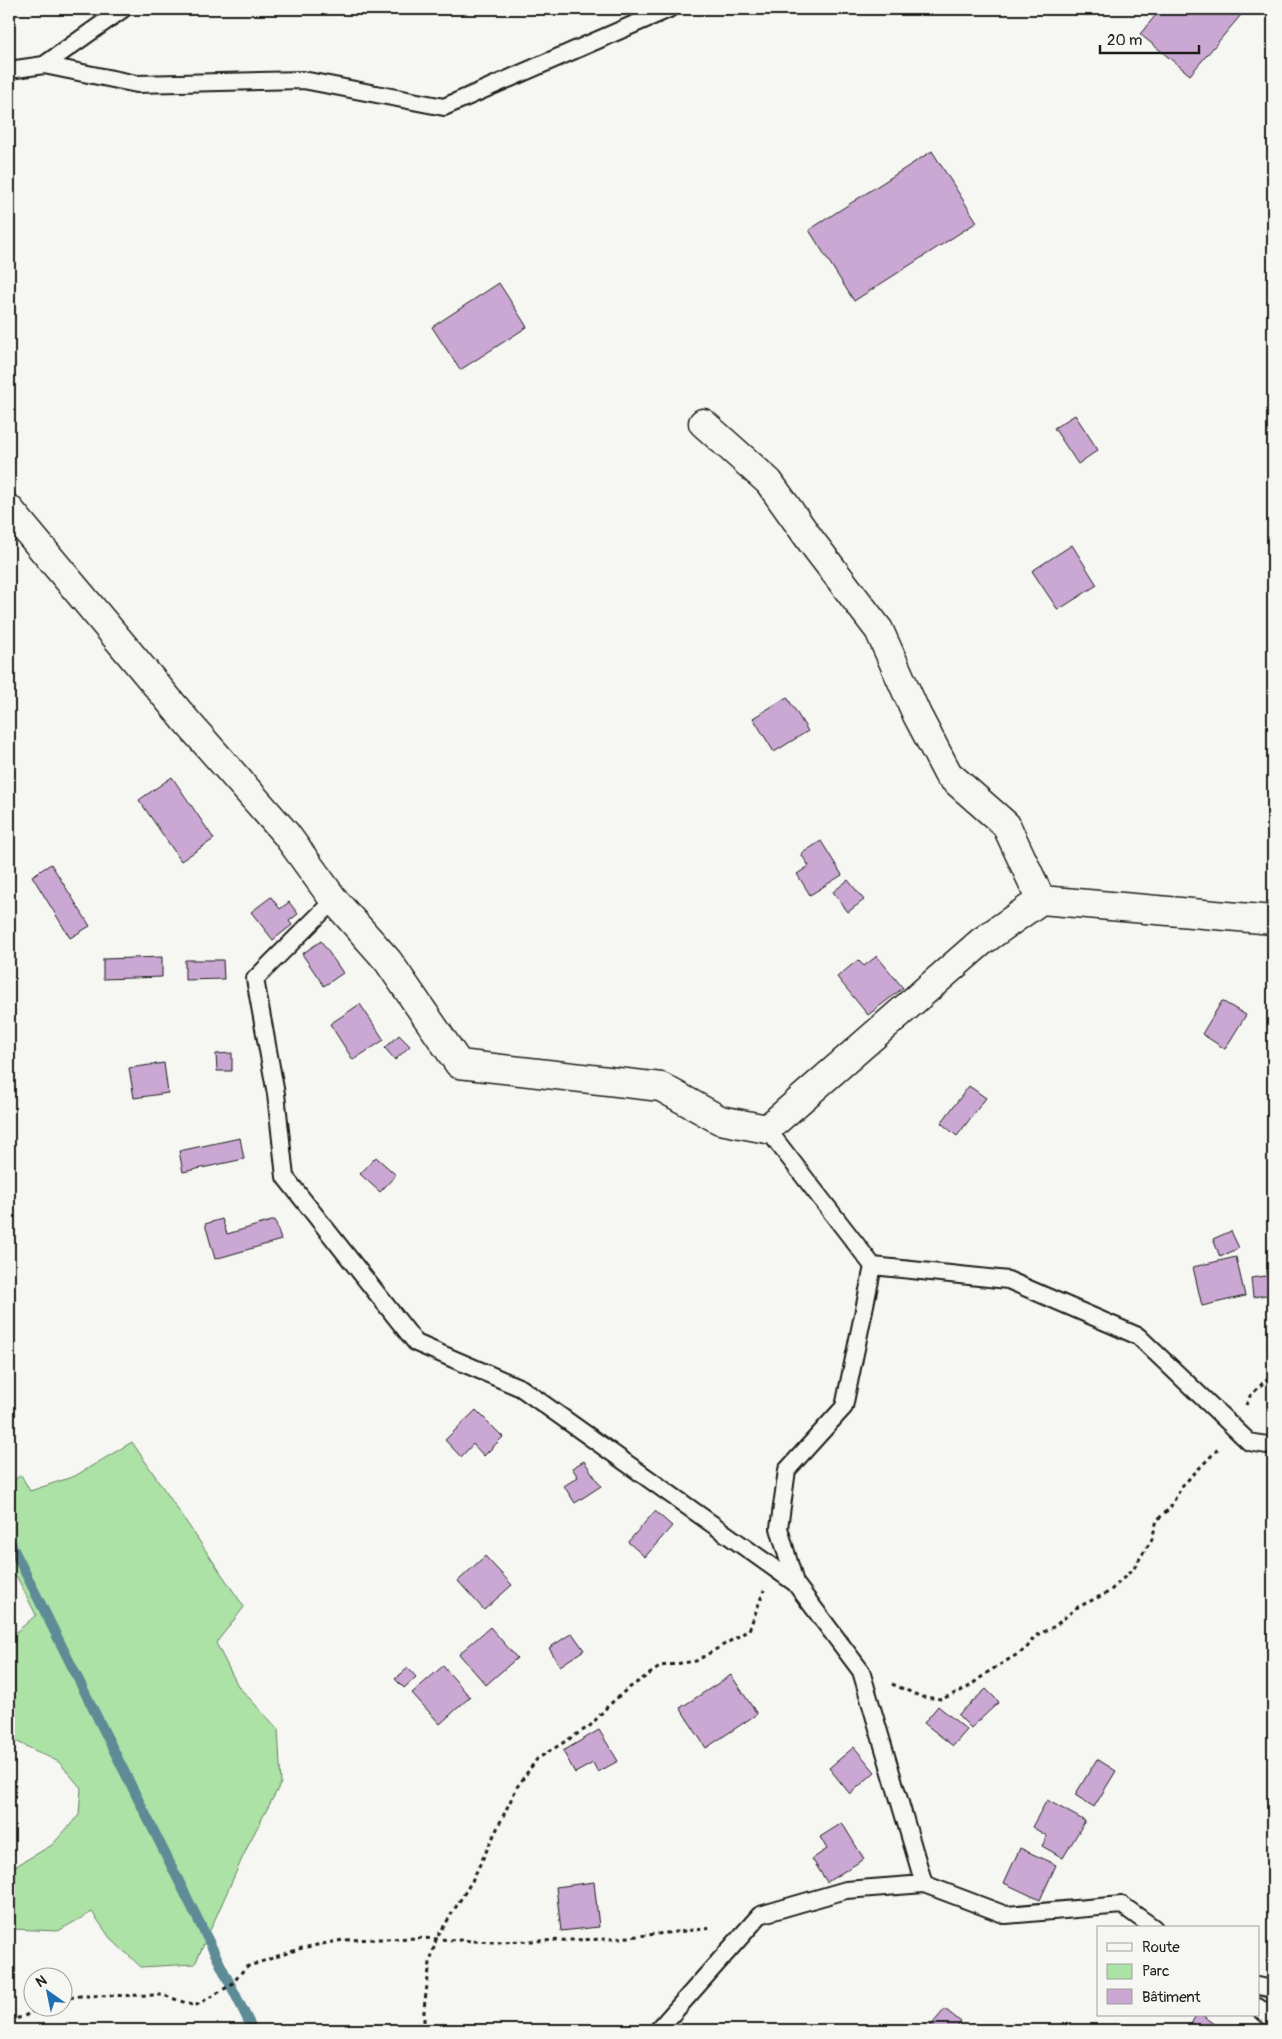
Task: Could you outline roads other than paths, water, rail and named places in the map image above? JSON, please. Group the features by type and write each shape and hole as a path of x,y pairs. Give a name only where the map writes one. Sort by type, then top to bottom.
{"street":[{"path":"703,423 770,482 811,541 879,630 917,715 948,774 1006,825 1041,900"},
{"path":"9,508 188,723 286,834 334,900 388,961 459,1064 660,1087 720,1120 767,1129 981,942 1041,900 1273,920"}],"lane":[{"path":"44,65 123,9"},
{"path":"9,70 44,65 137,84 303,80 444,107 669,9"},
{"path":"334,900 256,979 276,1094 285,1177 416,1343 521,1388 795,1583 861,1671 924,1884"},
{"path":"767,1129 873,1266 1008,1280 1138,1336 1250,1442 1273,1446"},
{"path":"795,1583 779,1528 787,1470 844,1407 873,1266"},
{"path":"658,2030 760,1915 846,1890 924,1884 1006,1915 1122,1905 1151,1926"},
{"path":"1260,1986 1273,1989"},
{"path":"1260,2009 1273,2020"}],"waterway":[{"path":"9,1540 253,2030"}]}
